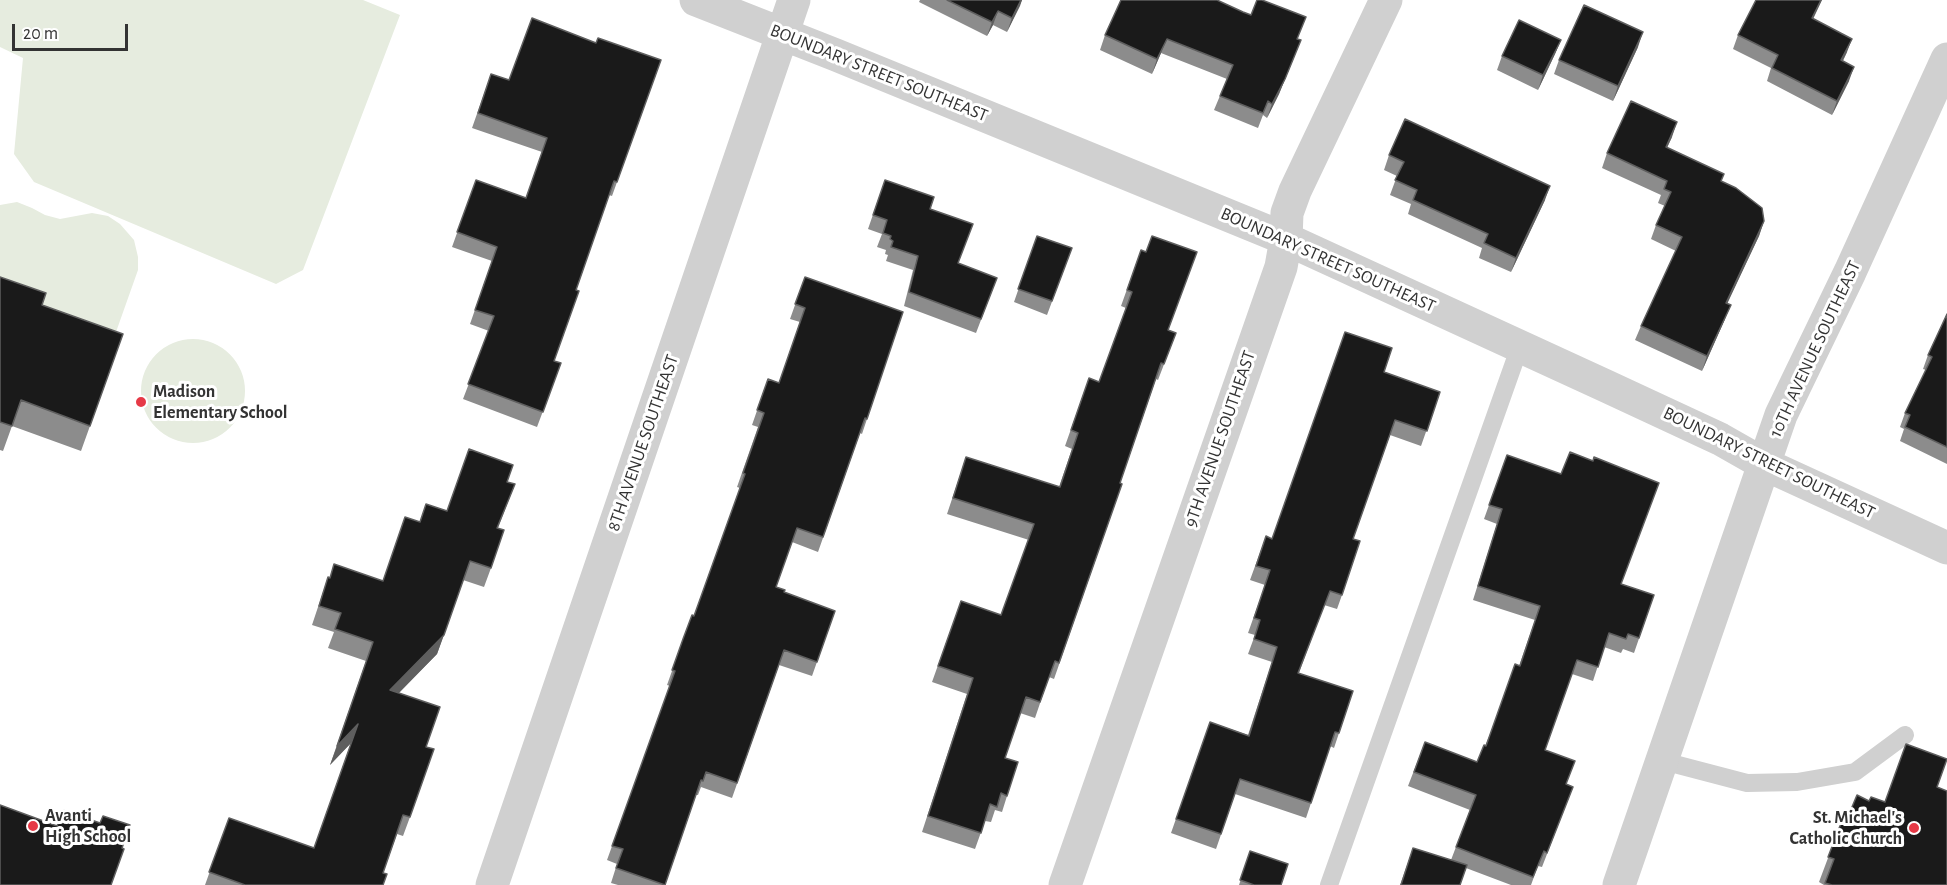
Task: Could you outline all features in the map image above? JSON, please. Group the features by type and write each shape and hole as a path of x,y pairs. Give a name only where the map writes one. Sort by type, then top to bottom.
{"street":[{"name":"BOUNDARY STREET SOUTHEAST","path":"696,0 1286,239 1720,439 1764,464 1947,548"},
{"name":"8TH AVENUE SOUTHEAST","path":"492,885 794,0"},
{"name":"9TH AVENUE SOUTHEAST","path":"1065,885 1281,267 1286,239 1287,213 1295,191 1386,0"},
{"name":"10TH AVENUE SOUTHEAST","path":"1619,885 1781,415 1850,272 1947,59"}],"lane":[{"path":"1329,885 1520,346"},
{"path":"1663,761 1747,783 1797,782 1855,772 1905,735"}],"shaded area":[{"path":"0,0 363,0 400,15 303,270 276,284 34,182 14,154 23,58 0,47"},
{"path":"17,202 60,219 92,213 108,216 120,224 134,240 138,270 116,332 0,290 0,205"},
{"path":"193,339 213,343 222,348 236,362 241,371 245,391 241,411 236,420 222,434 213,439 193,443 173,439 164,434 150,420 145,411 141,391 145,371 150,362 164,348 173,343"}],"building":[{"path":"947,0 1021,0 1012,18 998,11 992,22"},
{"path":"1121,0 1217,0 1251,15 1257,0 1262,0 1306,17 1297,39 1301,40 1285,79 1272,104 1268,101 1263,113 1220,96 1233,65 1167,39 1157,59 1105,35"},
{"path":"1756,0 1821,0 1812,18 1852,39 1841,60 1854,67 1837,101 1772,68 1778,55 1738,35"},
{"path":"1584,5 1643,32 1618,86 1559,60"},
{"path":"532,18 596,43 598,38 661,60 617,182 614,181 576,290 579,291 554,361 561,363 543,412 468,384 494,316 475,310 497,247 457,232 476,180 526,198 547,138 478,113 491,74 509,80"},
{"path":"1519,20 1561,40 1543,75 1502,56"},
{"path":"1631,101 1677,122 1666,147 1724,174 1721,181 1736,188 1762,208 1764,221 1726,303 1731,305 1707,356 1641,326 1682,237 1656,225 1671,192 1664,189 1667,181 1607,153"},
{"path":"1405,119 1550,186 1516,258 1484,243 1488,234 1413,200 1417,190 1395,180 1404,162 1389,155"},
{"path":"885,180 934,197 930,209 973,224 958,263 997,278 981,319 909,292 918,256 891,247 893,241 890,239 891,236 883,233 887,220 873,215"},
{"path":"1037,236 1072,248 1052,301 1018,289"},
{"path":"1152,236 1197,252 1168,330 1176,333 1164,364 1161,363 1120,483 1122,484 1059,663 1055,661 1040,702 1026,697 1005,758 1018,762 1007,796 1001,793 997,807 990,804 981,833 928,816 973,678 938,666 961,601 1001,615 1034,524 953,498 966,457 1060,487 1078,433 1071,430 1089,378 1099,382 1132,292 1127,290 1141,250 1146,252"},
{"path":"0,277 46,293 42,305 123,334 90,426 21,400 12,426 0,422"},
{"path":"805,277 903,312 867,419 865,418 823,537 797,528 776,587 835,611 817,662 784,650 737,783 706,772 703,781 701,780 665,885 616,868 623,849 612,846 675,671 672,670 683,639 692,615 694,616 745,474 743,473 764,413 757,410 768,379 779,383 805,308 795,304"},
{"path":"1947,314 1947,447 1905,427 1910,415 1905,413 1932,357 1928,355"},
{"path":"1345,332 1392,348 1384,372 1440,392 1427,431 1395,420 1353,539 1360,541 1342,595 1330,591 1298,673 1353,691 1339,733 1335,732 1311,803 1240,779 1221,834 1176,819 1210,722 1249,736 1277,647 1254,639 1260,620 1254,618 1270,570 1256,566 1266,536 1272,539"},
{"path":"469,449 513,465 507,482 515,484 497,528 504,530 491,568 470,561 444,635 390,690 440,707 426,747 434,749 410,817 403,815 383,873 387,874 383,885 245,885 209,872 229,818 314,848 358,724 337,746 373,642 335,629 341,613 319,606 328,577 330,578 334,564 383,581 405,517 420,522 426,504 447,511"},
{"path":"1570,452 1593,461 1594,457 1659,483 1621,584 1654,595 1639,638 1628,634 1626,639 1609,633 1598,667 1577,660 1545,750 1575,761 1566,784 1573,787 1547,853 1544,851 1533,877 1456,847 1476,795 1414,772 1425,742 1477,762 1484,745 1486,746 1515,664 1520,666 1540,606 1478,586 1502,509 1489,505 1507,455 1561,474"},
{"name":"St. Michael's Catholic Church","path":"1906,744 1947,759 1937,787 1947,791 1947,885 1832,885 1825,883 1834,859 1828,857 1843,818 1847,819 1857,795 1869,801 1871,797 1885,802"},
{"name":"Avanti High School","path":"0,805 57,826 63,810 100,823 103,816 130,825 111,885 0,885"},
{"path":"1413,848 1467,865 1460,885 1401,885"},
{"path":"1250,851 1288,864 1281,885 1254,885 1240,880"}],"place":[{"name":"Madison Elementary School","path":"141,402"},
{"name":"Avanti High School","path":"33,826"},
{"name":"St. Michael's Catholic Church","path":"1914,828"}]}
